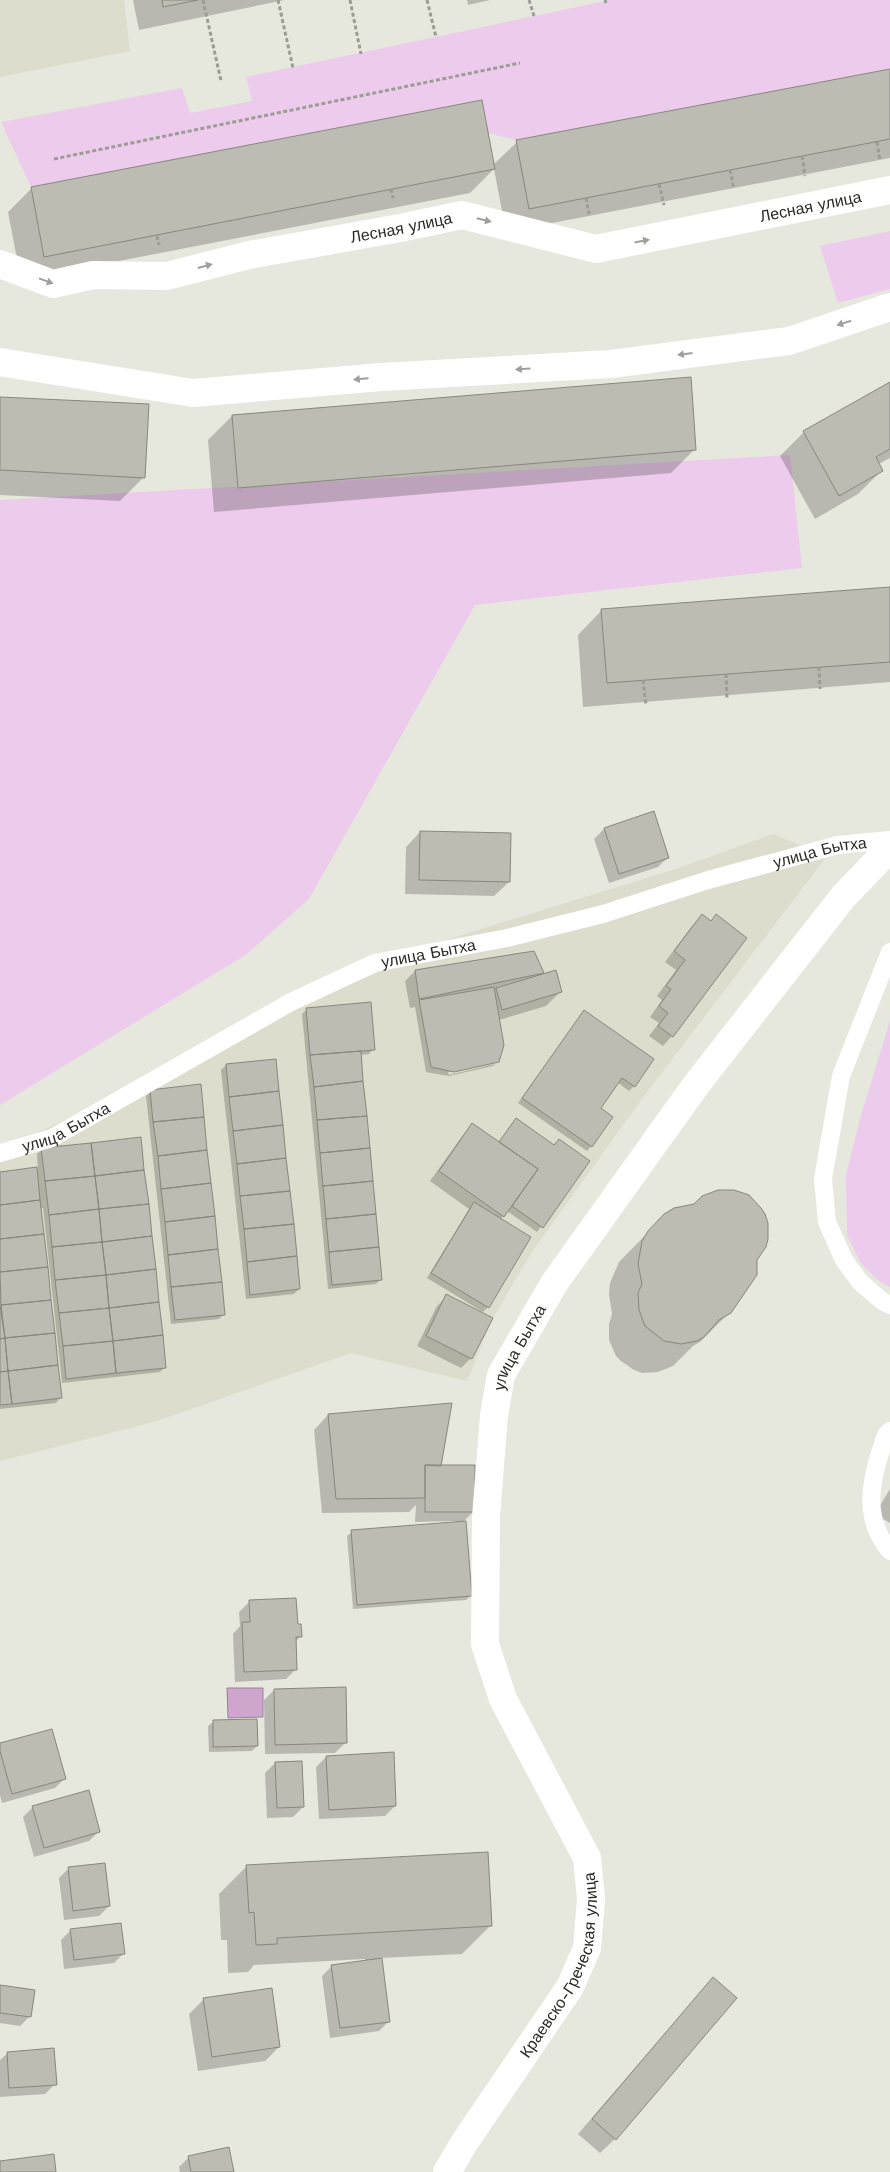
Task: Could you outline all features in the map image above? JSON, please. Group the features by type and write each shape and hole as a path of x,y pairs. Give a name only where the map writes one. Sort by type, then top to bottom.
{"street":[{"name":"Лесная улица","path":"0,264 53,284 93,275 167,276 250,255 462,215 596,249 890,190"},
{"path":"0,362 193,393 381,377 611,364 789,341 890,307"},
{"name":"улица Бытха","path":"486,1517 494,1415 501,1375 555,1282 696,1085 843,897 890,848"},
{"name":"Краевско-Греческая улица","path":"447,2172 464,2143 570,1987 587,1948 591,1899 588,1858 503,1698 485,1644 486,1517"}],"lane":[{"name":"улица Бытха","path":"0,1153 52,1138 291,1002 375,962 507,938 602,914 708,880 838,845 890,840"},
{"path":"890,952 841,1076 824,1179 827,1222 844,1260 860,1282 882,1301 890,1305"},
{"path":"890,1431 886,1435 874,1467 871,1506 879,1538 890,1551"}],"path":[{"path":"203,0 221,81"},
{"path":"278,0 293,68"},
{"path":"350,0 361,54"},
{"path":"427,0 436,38"},
{"path":"529,0 534,16"},
{"path":"54,159 520,63"},
{"path":"820,667 820,689"},
{"path":"726,674 727,698"},
{"path":"643,680 646,705"}],"shaded area":[{"path":"0,0 124,0 130,51 0,77"},
{"path":"610,0 890,0 890,69 516,140 488,133 482,100 31,187 1,122 182,88 190,113 252,101 246,77"},
{"path":"890,231 890,289 838,303 820,246"},
{"path":"790,455 802,568 475,605 309,899 247,954 0,1105 0,500"},
{"path":"773,834 827,856 644,1096 531,1253 493,1318 467,1381 351,1353 154,1422 0,1461 0,1144 44,1130 420,948 676,869"},
{"path":"890,1021 890,1287 879,1281 861,1263 847,1236 846,1175 860,1119"},
{"path":"227,1688 263,1688 263,1717 228,1718"}],"building":[{"path":"162,0 198,0 163,7"},
{"path":"890,69 890,139 529,209 516,140"},
{"path":"482,100 495,169 44,257 31,187"},
{"path":"691,377 696,450 238,488 232,415"},
{"path":"890,382 890,449 876,457 883,471 839,496 803,431"},
{"path":"0,397 149,404 145,478 0,470"},
{"path":"890,587 890,662 607,683 601,609"},
{"path":"654,811 669,858 619,874 604,828"},
{"path":"420,831 511,833 510,882 419,880"},
{"path":"702,914 711,921 716,914 747,938 673,1037 658,1026 668,1013 659,1006 671,989 666,986 685,960 674,951"},
{"path":"534,951 544,973 419,999 415,970"},
{"path":"556,970 562,992 502,1010 496,988"},
{"path":"494,987 504,1045 499,1062 454,1072 431,1067 419,1000"},
{"path":"371,1002 375,1050 310,1055 306,1008"},
{"path":"584,1010 654,1059 635,1087 622,1078 601,1108 613,1117 592,1147 522,1098"},
{"path":"361,1051 363,1081 314,1087 310,1055"},
{"path":"276,1059 279,1091 229,1097 226,1064"},
{"path":"363,1081 367,1116 317,1120 314,1087"},
{"path":"201,1084 204,1117 153,1122 150,1090"},
{"path":"279,1091 283,1125 233,1131 229,1097"},
{"path":"367,1116 370,1148 320,1153 317,1120"},
{"path":"204,1117 207,1150 158,1156 153,1122"},
{"path":"516,1118 554,1145 559,1139 590,1161 543,1228 512,1206 538,1169 499,1142"},
{"path":"472,1123 538,1169 504,1217 439,1171"},
{"path":"283,1125 286,1158 237,1164 233,1131"},
{"path":"141,1137 144,1170 95,1176 91,1143"},
{"path":"91,1143 95,1176 45,1181 41,1148"},
{"path":"370,1148 373,1181 323,1186 320,1153"},
{"path":"207,1150 211,1183 161,1189 158,1156"},
{"path":"286,1158 290,1191 240,1196 237,1164"},
{"path":"37,1167 40,1200 0,1205 0,1172"},
{"path":"144,1170 149,1204 99,1209 95,1176"},
{"path":"95,1176 99,1209 49,1215 45,1181"},
{"path":"373,1181 376,1214 326,1219 323,1186"},
{"path":"211,1183 215,1216 165,1222 161,1189"},
{"path":"718,1190 734,1190 749,1195 765,1214 768,1223 768,1239 766,1247 757,1260 757,1275 731,1313 719,1320 704,1337 697,1341 681,1344 664,1341 645,1326 639,1310 638,1293 642,1284 638,1264 642,1241 648,1231 664,1214 674,1208 694,1204 702,1196"},
{"path":"290,1191 294,1224 244,1229 240,1196"},
{"path":"40,1200 44,1234 0,1239 0,1205"},
{"path":"474,1202 531,1237 489,1308 431,1273"},
{"path":"149,1204 152,1236 102,1242 99,1209"},
{"path":"99,1209 102,1242 52,1247 49,1215"},
{"path":"376,1214 379,1247 329,1252 326,1219"},
{"path":"215,1216 218,1249 168,1255 165,1222"},
{"path":"294,1224 297,1256 247,1262 244,1229"},
{"path":"44,1234 48,1267 0,1272 0,1239"},
{"path":"152,1236 156,1269 106,1275 102,1242"},
{"path":"102,1242 106,1275 55,1280 52,1247"},
{"path":"379,1247 382,1280 332,1285 329,1252"},
{"path":"218,1249 222,1282 171,1287 168,1255"},
{"path":"297,1256 300,1289 250,1295 247,1262"},
{"path":"48,1267 51,1300 1,1305 0,1272"},
{"path":"156,1269 159,1302 109,1308 106,1275"},
{"path":"106,1275 109,1308 59,1313 55,1280"},
{"path":"222,1282 225,1315 175,1320 171,1287"},
{"path":"446,1294 493,1318 472,1359 426,1336"},
{"path":"51,1300 55,1333 5,1338 1,1305"},
{"path":"159,1302 163,1335 113,1341 109,1308"},
{"path":"0,1305 5,1338 0,1339"},
{"path":"109,1308 113,1341 63,1346 59,1313"},
{"path":"55,1333 58,1365 8,1371 5,1338"},
{"path":"163,1335 166,1368 116,1373 113,1341"},
{"path":"5,1338 8,1371 0,1372 0,1339"},
{"path":"113,1341 116,1373 66,1379 63,1346"},
{"path":"58,1365 62,1398 12,1404 8,1371"},
{"path":"8,1371 12,1404 0,1405 0,1372"},
{"path":"452,1403 441,1466 425,1465 425,1498 336,1499 328,1414"},
{"path":"425,1465 475,1465 475,1512 425,1512"},
{"path":"466,1521 472,1596 357,1605 351,1530"},
{"path":"296,1598 298,1624 301,1624 302,1637 296,1637 297,1670 244,1672 242,1622 250,1622 249,1600"},
{"path":"346,1687 347,1743 275,1745 274,1689"},
{"path":"257,1719 258,1746 213,1747 213,1720"},
{"path":"52,1729 66,1779 12,1794 0,1751 0,1743"},
{"path":"394,1752 396,1806 329,1810 326,1756"},
{"path":"302,1761 304,1807 277,1808 275,1762"},
{"path":"89,1790 100,1832 44,1848 32,1806"},
{"path":"488,1852 492,1926 277,1938 277,1944 256,1945 254,1912 249,1913 246,1865"},
{"path":"105,1863 110,1906 73,1911 68,1867"},
{"path":"121,1923 125,1954 74,1960 70,1929"},
{"path":"382,1958 390,2022 340,2028 331,1965"},
{"path":"713,1977 737,1998 616,2140 592,2119"},
{"path":"0,1985 35,1990 31,2017 0,2013"},
{"path":"272,1988 280,2047 212,2057 203,1998"},
{"path":"54,2048 57,2085 9,2088 7,2052"},
{"path":"229,2147 234,2172 191,2172 188,2156"},
{"path":"54,2154 56,2172 0,2172 0,2161"}]}
